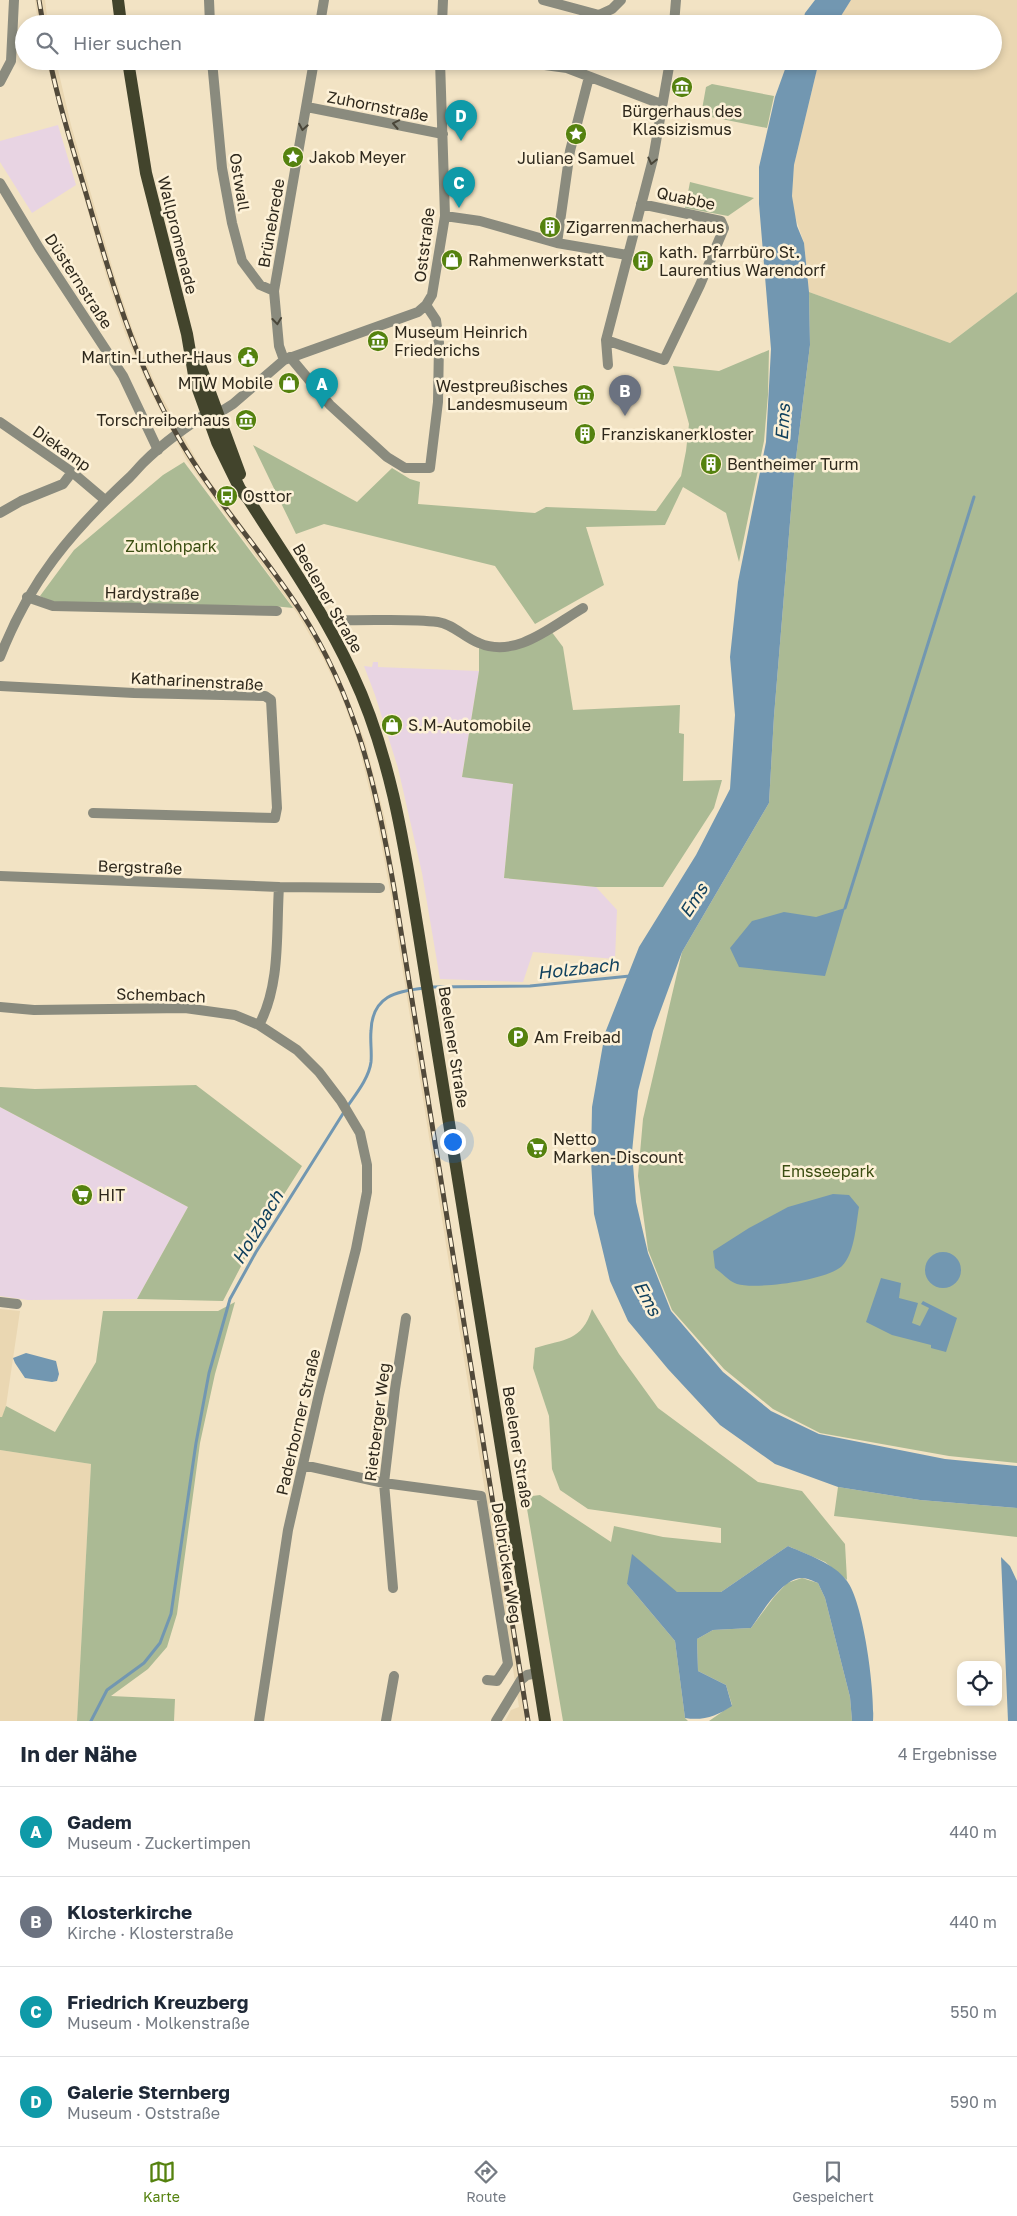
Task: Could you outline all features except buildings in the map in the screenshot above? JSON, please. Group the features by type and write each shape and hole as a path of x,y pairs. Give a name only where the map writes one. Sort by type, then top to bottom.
{"main road":[{"path":"118,0 120,15"},
{"name":"Wallpromenade","path":"129,70 146,172 188,334 195,381 212,414"},
{"name":"Beelener Straße","path":"212,414 230,470 326,621 353,674 369,713 386,770 399,822 471,1250 545,1721"}],"street":[{"path":"0,82 11,61 14,0"},
{"path":"209,0 210,15"},
{"path":"322,15 324,0"},
{"path":"442,15 443,0"},
{"path":"543,0 600,15 621,0"},
{"path":"675,15 676,0"},
{"name":"Ostwall","path":"213,70 222,168 232,223 242,261 260,285 274,291"},
{"name":"Brünebrede","path":"287,358 279,346 274,291 313,70"},
{"name":"Oststraße","path":"212,414 259,381 287,358 418,312 426,305 432,295 445,216 444,134 440,70"},
{"path":"577,70 589,77 661,104"},
{"path":"608,365 606,340 653,159 668,70"},
{"path":"557,243 570,151 589,77"},
{"name":"Zuhornstraße","path":"307,107 444,134"},
{"name":"Düsternstraße","path":"0,183 39,248 122,376 158,450"},
{"name":"Quabbe","path":"606,340 664,360 700,285 724,228 721,221 641,204"},
{"path":"445,216 480,221 557,243 627,255"},
{"path":"287,358 330,406 387,457 404,468 430,468 438,402 439,343 436,320 426,305"},
{"path":"0,657 28,597 57,552 105,500 158,450 212,414"},
{"path":"132,476 212,414"},
{"name":"Diekamp","path":"0,422 72,472 105,500"},
{"path":"0,513 22,501 63,484 72,472"},
{"name":"Hardystraße","path":"28,597 53,606 277,611"},
{"path":"326,621 440,622 478,643 500,648 526,642 583,608"},
{"name":"Katharinenstraße","path":"0,686 134,693 265,696 271,700 278,808 275,818 93,813"},
{"name":"Bergstraße","path":"0,876 278,888 380,888"},
{"path":"259,1025 264,1016 274,980 278,888"},
{"name":"Schembach","path":"0,1008 34,1010 185,1008 235,1015 259,1025 297,1050 319,1072 341,1100 360,1132"},
{"name":"Paderborner Straße","path":"258,1721 288,1530 356,1249 367,1192 367,1165 360,1132"},
{"path":"0,1302 17,1304"},
{"name":"Rietberger Weg","path":"392,1588 384,1483 395,1389 406,1318"},
{"name":"Delbrücker Weg","path":"303,1465 384,1483 481,1496 508,1664 497,1681 486,1680"},
{"path":"496,1721 521,1680 527,1675 537,1673"},
{"path":"386,1721 394,1676"}],"shaded area":[{"path":"35,0 45,0 47,15 37,15"},
{"path":"851,0 1017,0 1017,292 950,343 809,292 804,243 794,213 792,196 794,165 817,70 1002,70 1002,15 842,15"},
{"path":"49,70 58,70 71,125 115,277 133,331 156,386 202,470 302,609 329,655 365,741 386,823 530,1721 505,1721 511,1710 519,1707 391,896 377,821 358,743 342,698 323,658 297,613 187,461 150,391 125,333 107,279"},
{"path":"58,125 76,185 32,213 0,162 0,141"},
{"path":"373,662 378,662 378,667 479,671 462,776 513,784 504,878 596,887 617,910 615,959 533,952 523,982 440,979 422,873 398,768 364,666 372,667"},
{"path":"0,1107 188,1207 137,1299 28,1300 0,1296"},
{"path":"0,1309 20,1311 6,1406 2,1418 0,1417"},
{"path":"0,1450 91,1464 77,1721 0,1721"}],"green space":[{"path":"712,84 774,96 767,128 701,115 706,87"},
{"path":"690,182 754,198 728,216 685,208"},
{"name":"Emsseepark","path":"809,292 950,343 1017,292 1017,1463 949,1456 820,1433 773,1409 724,1369 672,1310 648,1250 638,1176 643,1119 682,952 769,803 774,716 794,474 810,345"},
{"path":"769,350 764,441 739,562 726,513 683,487 665,525 586,527 604,585 535,624 495,566 324,524 296,534 253,445 357,502 392,468 410,479 420,482 418,504 535,513 546,507 656,511 681,476 686,451 689,424 673,366 719,371"},
{"name":"Zumlohpark","path":"184,462 293,608 273,606 54,603 40,596 74,550 163,475"},
{"path":"551,631 563,647 573,710 680,705 679,733 684,734 683,781 722,780 714,808 663,887 596,887 504,878 513,784 462,777 479,671 479,648 510,651 525,646"},
{"path":"196,1085 302,1166 252,1245 223,1301 137,1299 188,1207 0,1107 0,1087 35,1089"},
{"path":"235,1302 215,1374 200,1443 177,1614 167,1647 148,1669 111,1696 175,1699 174,1721 77,1721 91,1464 0,1450 0,1417 2,1417 6,1406 55,1432 96,1362 103,1311 218,1311"},
{"path":"592,1309 619,1354 658,1408 758,1482 802,1491 845,1544 847,1580 825,1562 788,1546 721,1592 677,1592 627,1584 675,1641 685,1718 688,1721 563,1721 525,1497 540,1495 611,1542 614,1526 663,1537 721,1543 721,1528 588,1509 560,1490 552,1469 549,1416 533,1368 535,1348 564,1340 577,1333 588,1319"},
{"path":"838,1487 920,1500 1017,1508 1017,1537 834,1516"},
{"path":"802,1578 818,1583 825,1598 850,1697 852,1721 709,1721 732,1705 726,1685 698,1671 697,1639 713,1630 751,1628 787,1583"}],"water":[{"path":"815,0 851,0 842,15 804,15"},
{"name":"Ems","path":"785,70 817,70 794,165 792,196 797,226 804,243 809,292 810,345 794,474 774,716 769,803 682,952 653,1031 638,1091 632,1152 636,1202 648,1253 671,1311 723,1372 771,1411 819,1434 945,1459 1017,1466 1017,1508 920,1500 838,1487 775,1464 720,1425 668,1369 628,1321 610,1281 594,1214 591,1160 592,1107 605,1033 639,947 696,855 730,789 735,715 730,657 738,582 766,442 771,349 759,204 759,167 775,97"},
{"path":"845,908 825,976 739,967 730,948 752,921 784,912 816,917"},
{"path":"833,1194 849,1195 859,1207 850,1254 842,1266 822,1276 775,1285 759,1286 746,1286 734,1283 715,1268 713,1251 749,1228 788,1207"},
{"path":"943,1252 950,1253 956,1257 960,1263 960,1277 956,1283 950,1287 943,1288 936,1287 930,1283 926,1277 925,1270 926,1263 930,1257 936,1253"},
{"path":"881,1278 901,1283 899,1298 918,1303 912,1323 920,1326 929,1308 921,1304 923,1301 957,1318 946,1352 931,1348 931,1345 892,1335 866,1322"},
{"path":"26,1353 56,1361 59,1374 57,1381 25,1378 13,1358"},
{"path":"788,1546 828,1564 842,1575 853,1592 859,1608 867,1649 872,1690 873,1721 852,1721 850,1697 825,1598 818,1583 802,1578 787,1584 780,1590 751,1628 713,1630 697,1639 698,1671 726,1685 732,1706 710,1717 698,1719 685,1718 675,1641 627,1584 632,1554 677,1592 721,1592"},
{"path":"1001,1557 1010,1566 1017,1581 1017,1721 1008,1721"}],"waterway":[{"path":"845,908 974,497"},
{"name":"Holzbach","path":"431,987 530,986 630,976"},
{"name":"Holzbach","path":"347,1107 362,1086 370,1068 372,1019 376,1010 388,997 404,991 425,988"},
{"name":"Holzbach","path":"91,1721 107,1690 144,1663 160,1643 171,1614 196,1443 209,1373 230,1299 256,1252 344,1112"}],"railway":[{"path":"39,0 42,15"},
{"path":"52,70 62,112 105,259 125,319 148,378 191,458 285,588 320,643 350,710 362,744 380,814 394,888 528,1721"}],"place":[{"name":"Bürgerhaus des Klassizismus","path":"682,87"},
{"name":"Juliane Samuel","path":"576,134"},
{"name":"Galerie Sternberg","path":"461,141"},
{"name":"Jakob Meyer","path":"293,157"},
{"name":"Friedrich Kreuzberg","path":"459,208"},
{"name":"Zigarrenmacherhaus","path":"550,227"},
{"name":"Rahmenwerkstatt","path":"452,260"},
{"name":"kath. Pfarrbüro St. Laurentius Warendorf","path":"643,261"},
{"name":"Museum Heinrich Friederichs","path":"378,341"},
{"name":"Martin-Luther-Haus","path":"248,357"},
{"name":"MTW Mobile","path":"289,383"},
{"name":"Westpreußisches Landesmuseum","path":"584,395"},
{"name":"Gadem","path":"322,409"},
{"name":"Klosterkirche","path":"625,416"},
{"name":"Torschreiberhaus","path":"246,420"},
{"name":"Franziskanerkloster","path":"585,434"},
{"name":"Bentheimer Turm","path":"711,464"},
{"name":"Osttor","path":"227,496"},
{"name":"S.M-Automobile","path":"392,725"},
{"name":"Am Freibad","path":"518,1037"},
{"name":"Netto Marken-Discount","path":"537,1148"},
{"name":"HIT","path":"82,1195"}]}
